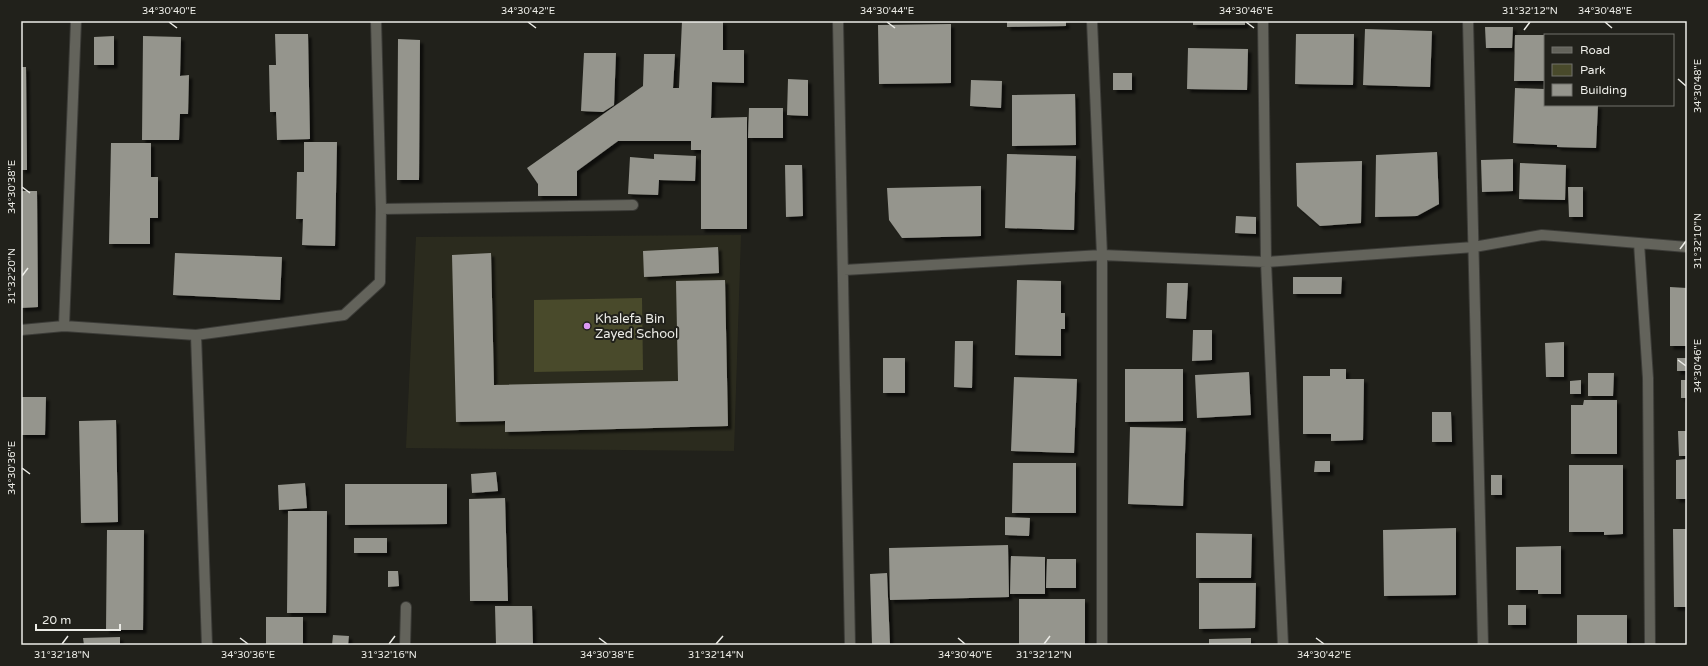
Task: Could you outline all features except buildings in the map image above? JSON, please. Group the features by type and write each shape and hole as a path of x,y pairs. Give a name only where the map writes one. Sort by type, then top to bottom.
{"street":[{"path":"64,326 76,21"},
{"path":"21,330 64,326 196,335 344,316 380,282 381,210 376,21"},
{"path":"838,21 844,270 850,645"},
{"path":"1092,21 1102,255 1102,645"},
{"path":"1263,21 1266,262 1283,645"},
{"path":"1468,21 1483,645"},
{"path":"381,210 633,204"},
{"path":"844,270 1102,255 1266,262 1474,247 1542,235 1687,247"},
{"path":"1639,243 1648,378 1650,645"},
{"path":"196,335 207,645"},
{"path":"405,645 406,607"}],"shaded area":[{"path":"741,235 734,451 406,448 416,237"}],"green space":[{"path":"642,298 643,370 534,372 534,300"}],"place":[{"name":"Khalefa Bin Zayed School","path":"587,326"}]}
